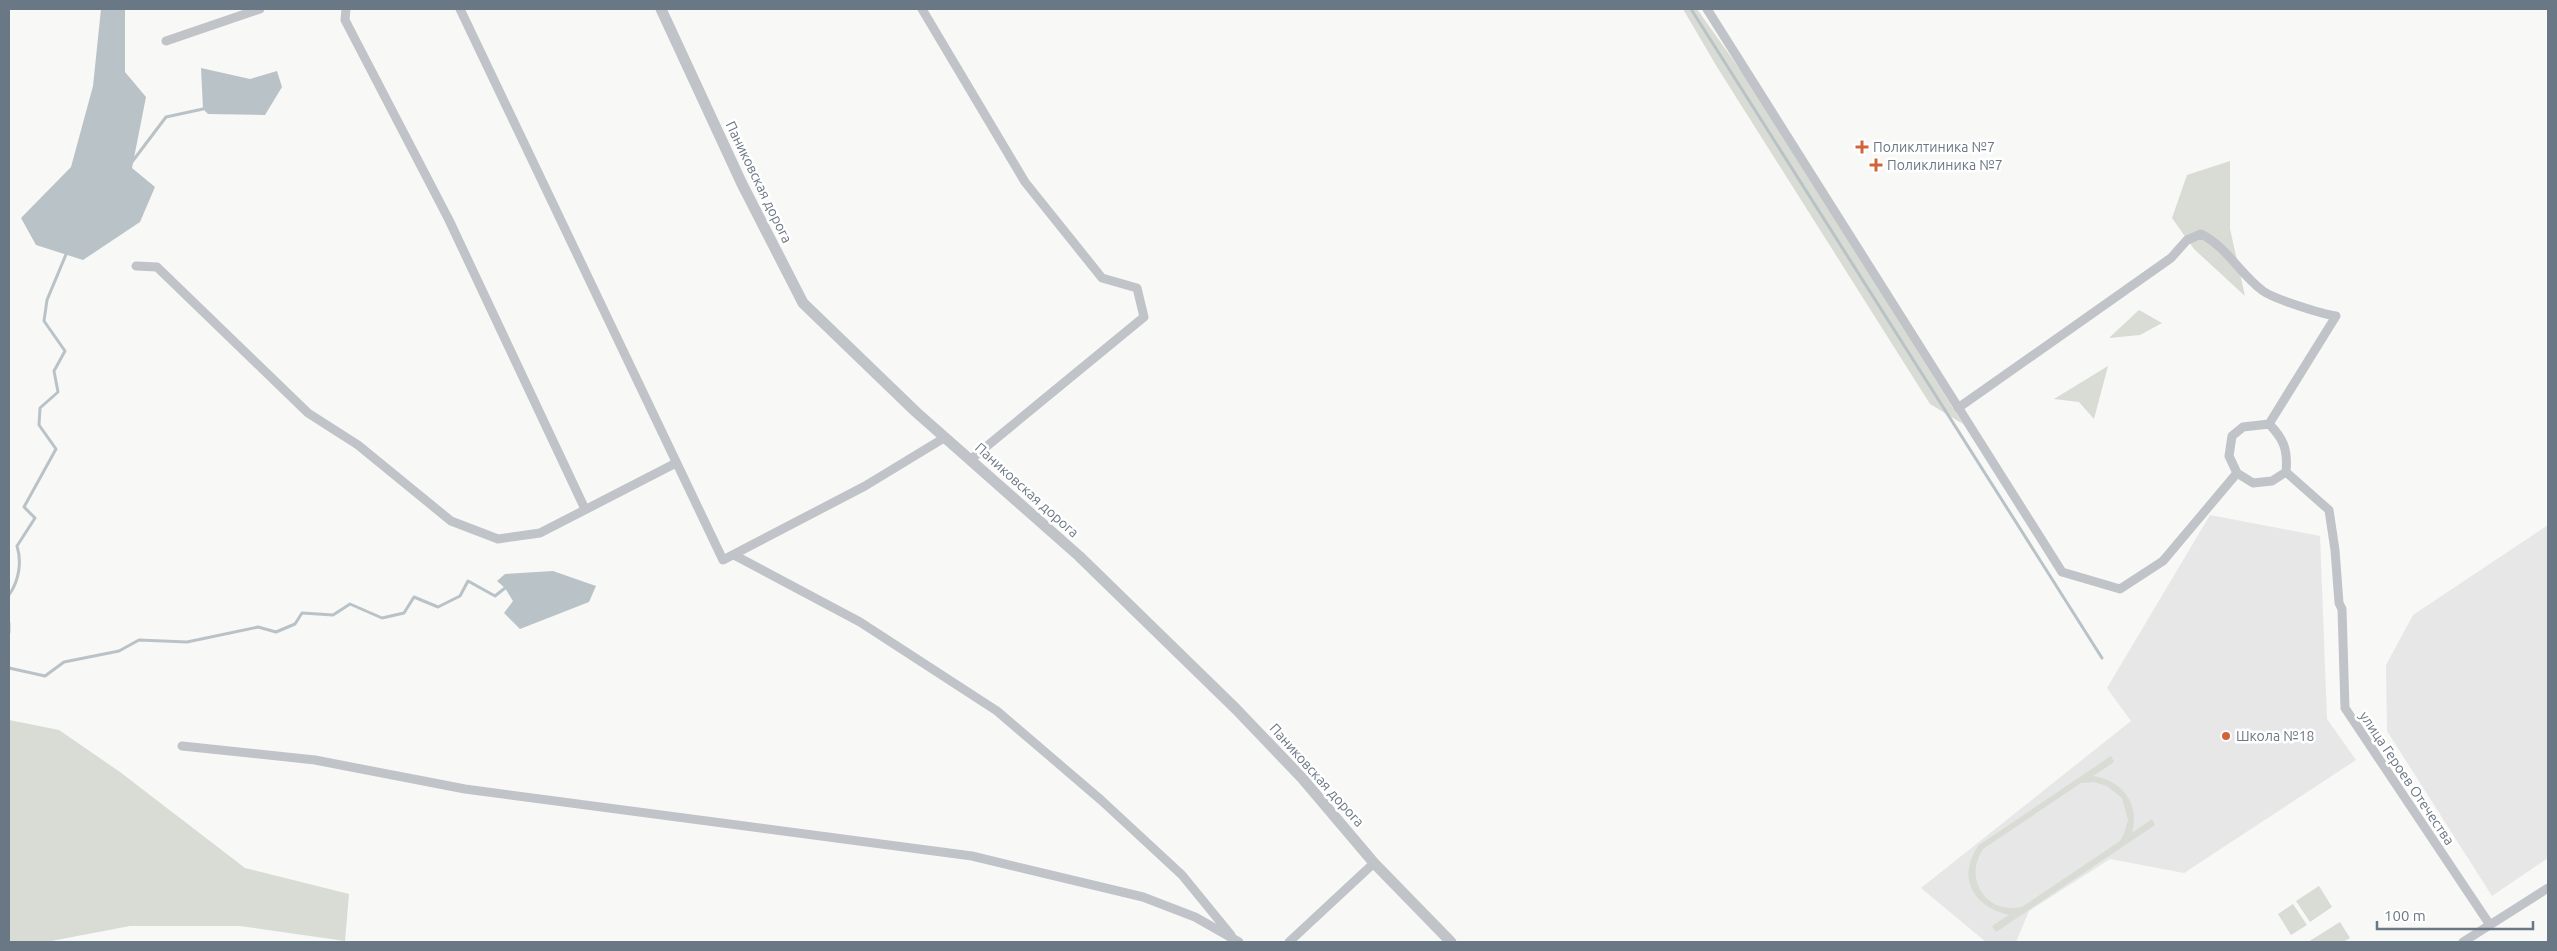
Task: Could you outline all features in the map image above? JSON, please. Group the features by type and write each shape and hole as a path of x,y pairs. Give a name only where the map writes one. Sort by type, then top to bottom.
{"street":[{"path":"166,41 260,9"},
{"path":"346,9 345,20 449,220 585,509"},
{"path":"460,9 723,560 865,486 944,438"},
{"name":"Паниковская дорога","path":"661,9 742,184 803,303 944,438 1079,556 1236,710 1302,778 1374,864 1451,942"},
{"path":"922,9 1025,182 1102,278 1137,288 1144,317 970,460"},
{"path":"1707,9 2062,572 2120,589 2163,561 2236,473"},
{"path":"1958,408 2171,258 2187,240 2200,234 2216,242 2264,292 2320,314 2336,316 2269,424"},
{"path":"136,266 157,267 308,413 358,446 452,521 498,539 540,533 676,463"},
{"path":"2269,424 2284,442 2288,453 2286,472 2272,481 2253,483 2236,473 2230,456 2232,436 2243,427 2269,424"},
{"name":"улица Героев Отечества","path":"2286,472 2329,510 2335,550 2339,603 2342,608 2345,708 2490,925"},
{"path":"734,555 860,622 997,711 1101,800 1182,875 1237,941"},
{"path":"182,746 315,760 465,789 972,856 1143,897 1195,917 1237,941"},
{"path":"1288,942 1374,864"},
{"path":"2462,942 2548,888"}],"shaded area":[{"path":"101,9 125,9 125,72 146,97 132,168 155,187 140,222 83,260 36,245 21,218 71,167 93,86"},
{"path":"1683,9 1697,9 1746,78 1963,424 1930,404 1717,67"},
{"path":"201,68 250,79 277,71 282,87 265,115 208,114 203,109"},
{"path":"2230,161 2230,229 2245,296 2194,249 2172,218 2187,175"},
{"path":"2139,310 2162,323 2140,335 2109,338"},
{"path":"2108,366 2094,419 2079,402 2054,399"},
{"name":"Школа №18","path":"2210,515 2320,536 2327,719 2356,760 2184,873 2110,859 2029,911 2016,942 1986,942 1921,888 2131,721 2107,688"},
{"path":"2548,525 2548,858 2492,896 2387,731 2386,665 2413,615"},
{"path":"553,571 596,586 589,602 520,629 504,613 513,601 505,588 497,581 505,574"},
{"path":"9,720 59,730 120,772 245,868 349,894 345,941 240,926 130,926 46,942 9,942"},
{"path":"2111,756 2114,762 2093,776 2103,778 2112,783 2126,795 2131,803 2133,812 2132,833 2152,819 2155,825 1996,932 1992,926 2009,915 1996,911 1978,898 1972,889 1969,879 1972,857 1979,845","holes":["2094,782 2107,786 2122,798 2128,820 2120,841 2022,907 2009,908 1998,906 1989,900 1977,883 1977,860 1983,849 2081,783"]},
{"path":"2319,886 2332,907 2310,922 2296,901"},
{"path":"2293,904 2307,925 2291,935 2278,914"},
{"path":"2340,922 2350,938 2343,942 2308,942"}],"waterway":[{"path":"1691,9 2102,658"},
{"path":"132,162 166,117 203,109"},
{"path":"9,595 19,571 19,552 17,546 35,518 24,507 56,449 39,425 40,408 58,392 54,371 65,351 44,321 47,300 67,252"},
{"path":"9,668 45,676 64,662 119,651 139,640 187,642 258,627 276,632 295,624 302,613 333,615 350,604 382,618 404,613 414,597 438,607 460,596 468,581 495,596 505,588"},
{"path":"9,623 9,632"}],"place":[{"name":"Поликлтиника №7","path":"1862,147"},
{"name":"Поликлиника №7","path":"1876,165"},
{"name":"Школа №18","path":"2226,736"}]}
